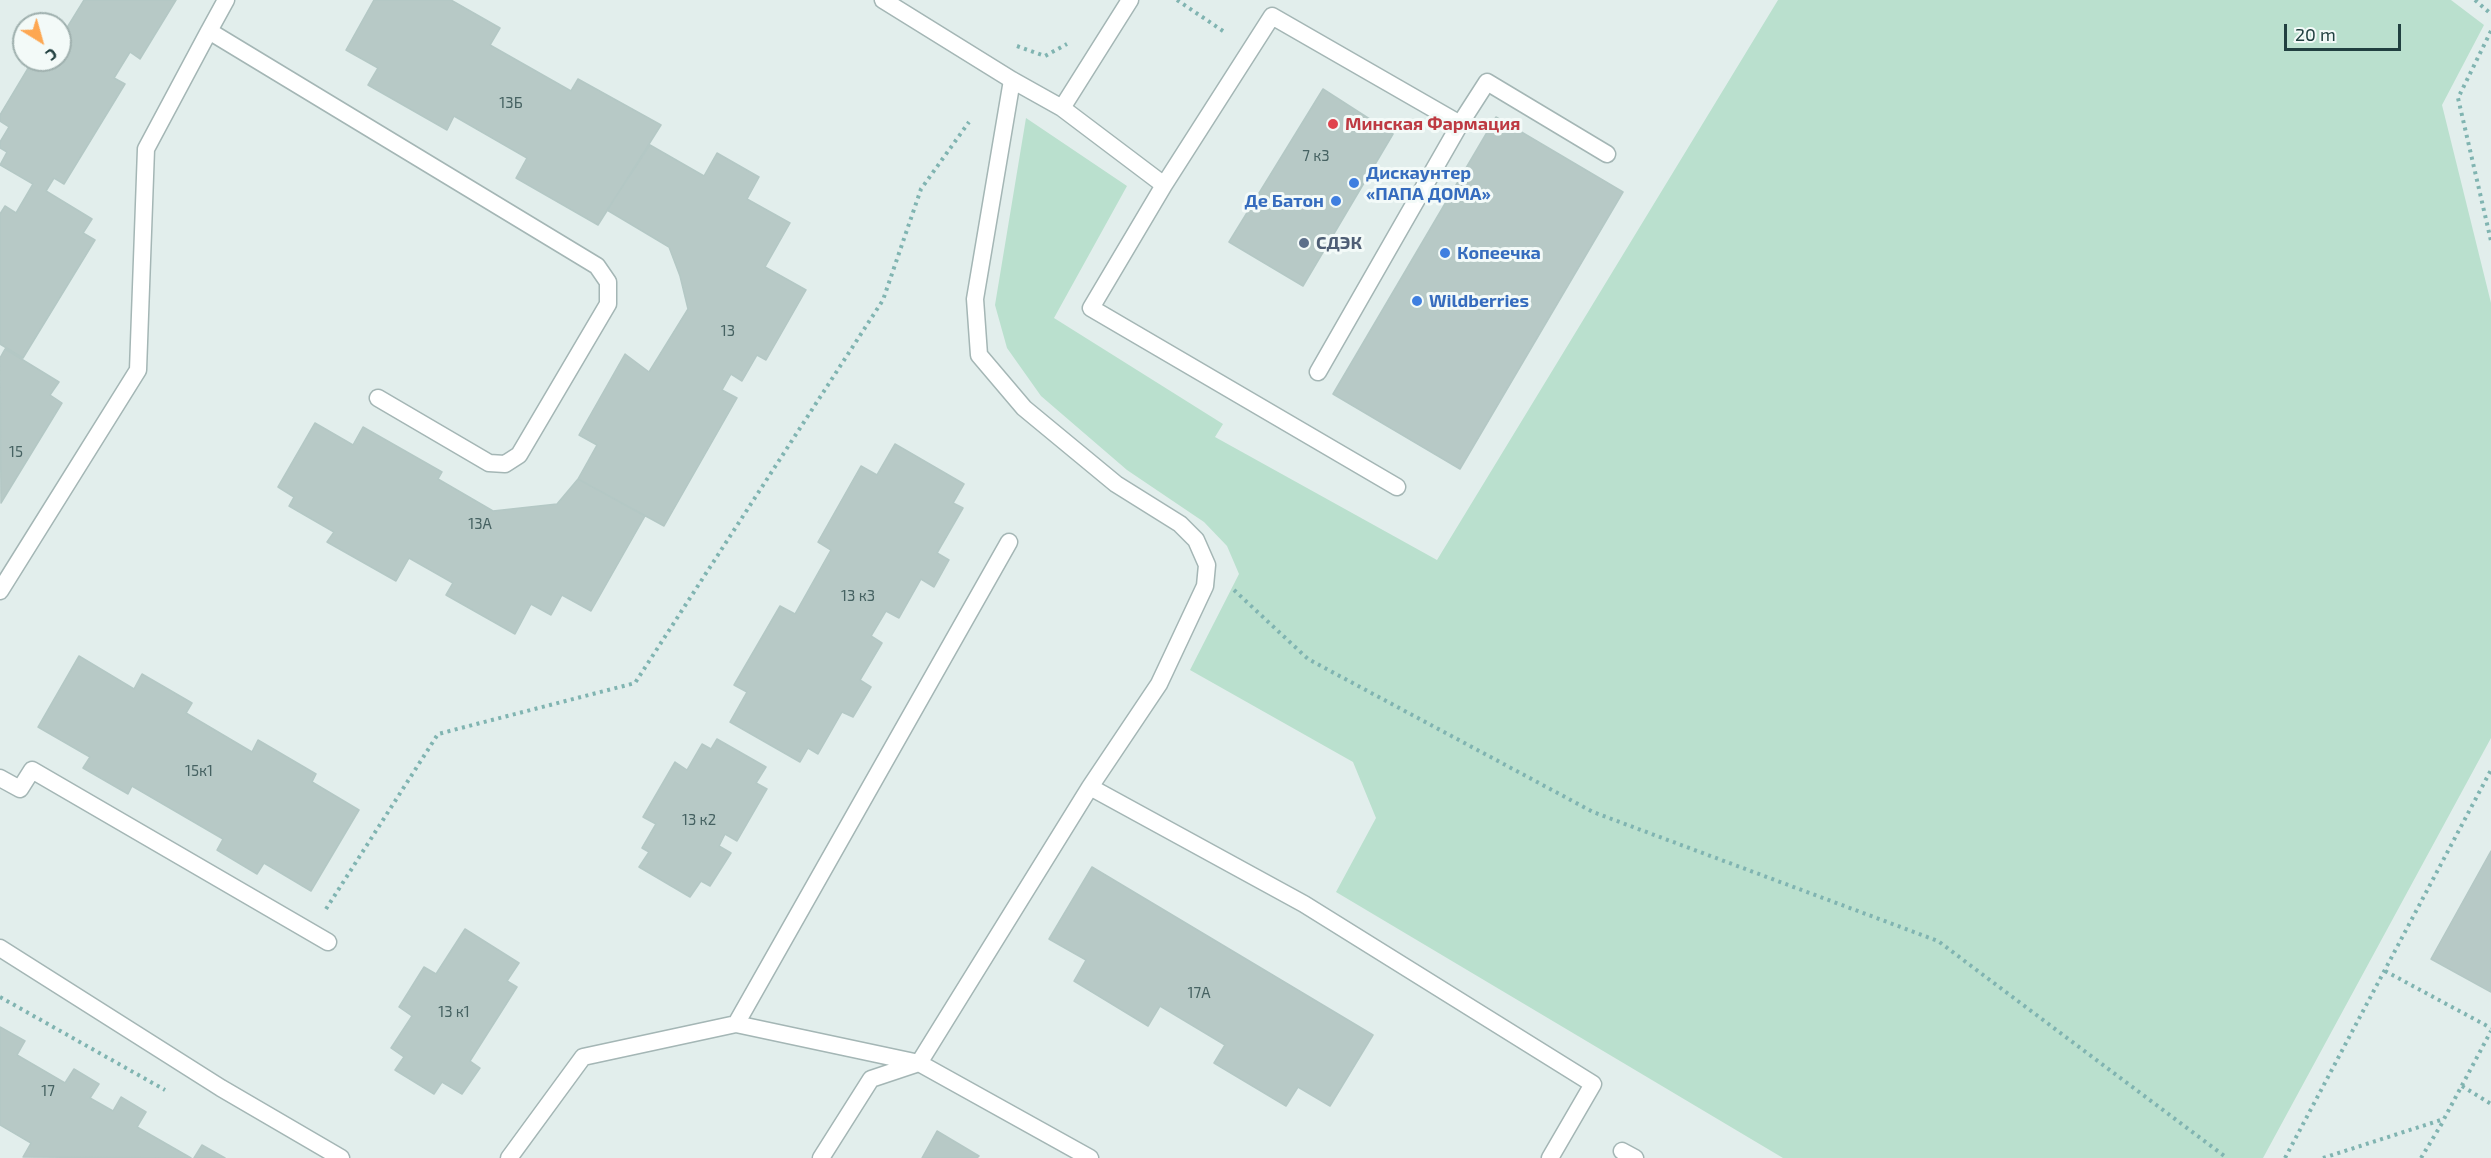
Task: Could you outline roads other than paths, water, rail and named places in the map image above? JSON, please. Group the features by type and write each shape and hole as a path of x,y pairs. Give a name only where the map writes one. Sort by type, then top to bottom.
{"lane":[{"path":"0,591 138,370 146,149 226,0"},
{"path":"883,0 1012,80 1062,108 1164,185"},
{"path":"1062,108 1130,0"},
{"path":"1397,487 1091,308 1164,185 1272,16 1460,124"},
{"path":"209,31 597,266 608,282 608,303 519,455 505,464 489,463 378,398"},
{"path":"821,1158 871,1079 919,1063 1090,787 1159,684 1205,586 1207,564 1196,540 1188,532 1116,484 1024,408 979,355 975,299 1012,80"},
{"path":"1318,372 1460,124 1487,82 1607,154"},
{"path":"736,1024 1009,542"},
{"path":"0,778 20,789 32,770 328,942"},
{"path":"1090,787 1304,904 1593,1084 1550,1158"},
{"path":"0,948 221,1088 341,1158"},
{"path":"509,1158 583,1057 736,1024 919,1063 1090,1158"}],"place":[{"name":"Минская Фармация","path":"1333,124"},
{"name":"Дискаунтер «ПАПА ДОМА»","path":"1354,183"},
{"name":"Де Батон","path":"1336,201"},
{"name":"СДЭК","path":"1304,243"},
{"name":"Копеечка","path":"1445,253"},
{"name":"Wildberries","path":"1417,301"}]}
